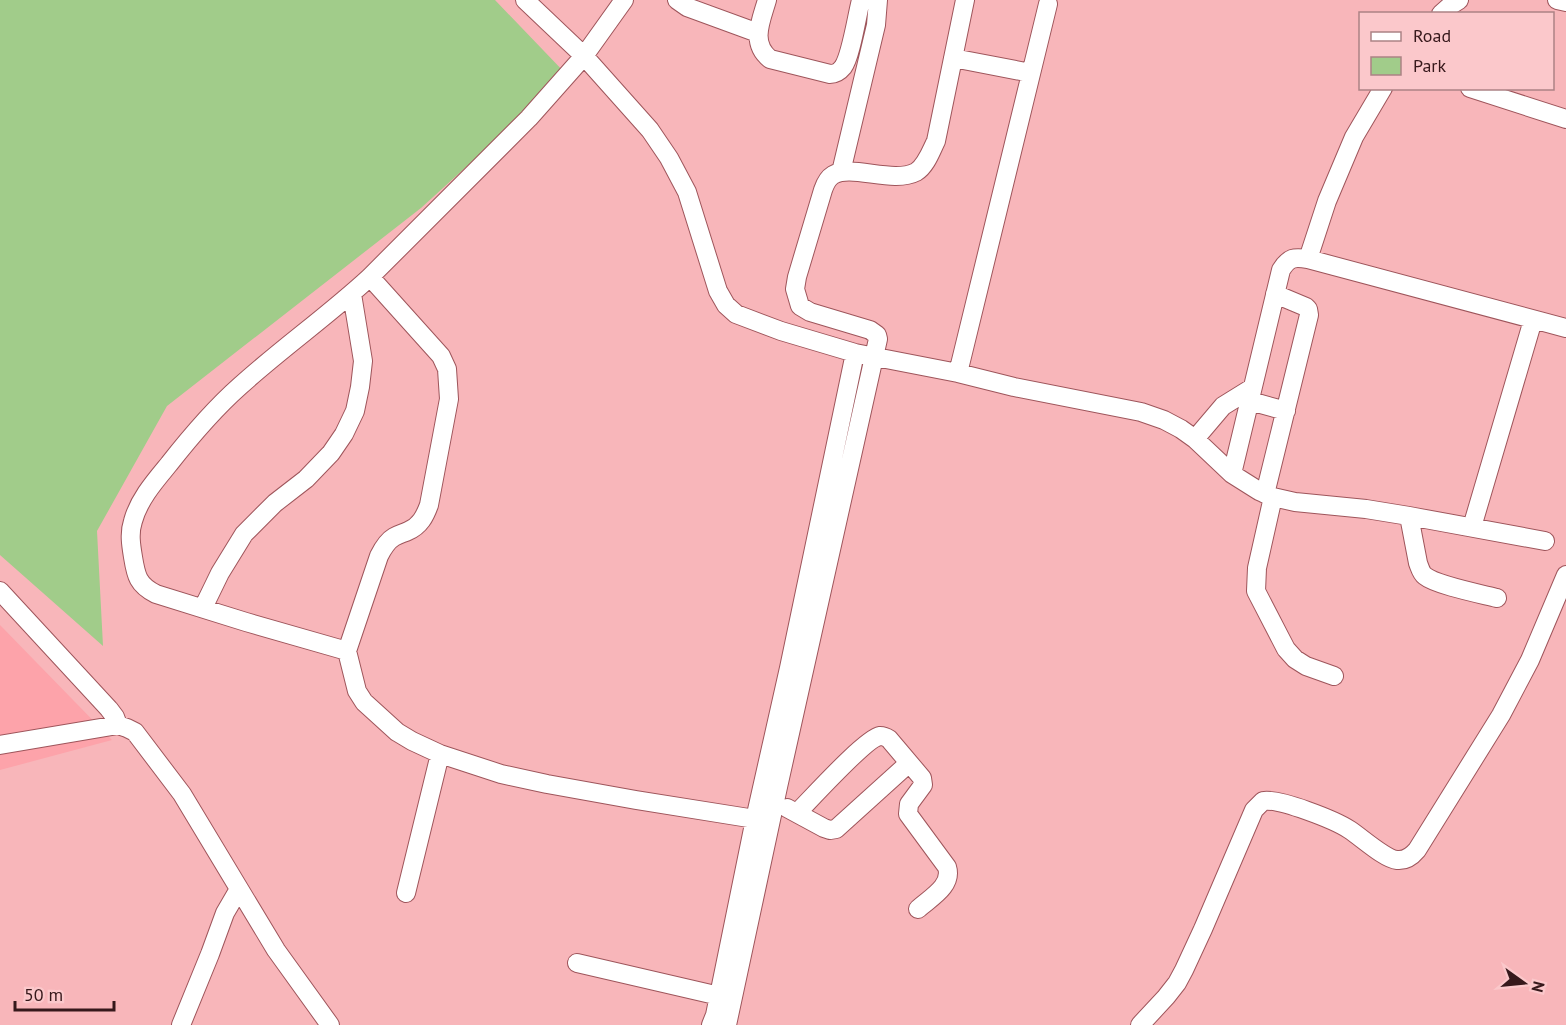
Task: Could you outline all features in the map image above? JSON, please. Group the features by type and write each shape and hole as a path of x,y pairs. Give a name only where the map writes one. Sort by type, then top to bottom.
{"street":[{"path":"347,651 156,594 141,584 135,571 130,537 137,508 186,441 238,387 370,278 529,118 584,56 624,0"},
{"path":"767,0 758,33 763,54 770,59 830,74 836,74 847,59 861,0"},
{"path":"841,172 876,25 878,0"},
{"path":"758,831 775,801 878,339 875,332 810,312 800,306 795,289 797,277 823,190 830,178 841,172 903,177 917,171 928,158 936,141 965,0"},
{"path":"1444,12 1459,0"},
{"path":"1557,0 1566,2"},
{"path":"684,2 758,33"},
{"path":"533,3 651,130 687,192 718,291 729,309 735,314 781,331 855,353 1141,412 1181,429 1232,474 1269,495 1295,502 1366,509 1545,541"},
{"path":"958,373 1048,4"},
{"path":"953,58 1031,73"},
{"path":"1308,259 1327,201 1354,137 1382,90"},
{"path":"1476,90 1566,119"},
{"path":"1232,474 1281,270 1287,261 1296,258 1308,259 1566,328"},
{"path":"370,278 441,356 447,369 449,399 429,505 416,527 387,542 379,556 347,651 357,691 364,702 397,732 412,741 440,754 501,774 758,831"},
{"path":"203,608 220,573 244,534 275,503 306,479 331,453 345,434 360,387 363,361 352,294"},
{"path":"1275,294 1302,305 1309,312 1269,495 1257,568 1256,591 1286,649 1295,659 1306,666 1334,676"},
{"path":"1472,527 1533,320"},
{"path":"727,1025 726,997 789,668 855,353"},
{"path":"1195,439 1223,406 1251,395 1286,411"},
{"path":"1409,516 1418,563 1425,576 1439,583 1497,598"},
{"path":"1140,1025 1177,983 1254,810 1263,801 1275,801 1333,821 1349,829 1391,859 1405,860 1418,850 1506,706 1530,660 1566,575"},
{"path":"0,591 109,709 118,725"},
{"path":"0,745 118,725 135,732 182,794 276,950 330,1025"},
{"path":"797,813 852,757 876,738 884,736 889,739 922,778 923,785 909,804 908,814 949,873 943,887 918,909"},
{"path":"406,893 440,754"},
{"path":"775,801 825,828 836,829 909,763"},
{"path":"181,1025 225,913 239,888"},
{"path":"577,963 726,997"},
{"path":"711,1025 726,997"}],"shaded area":[{"path":"0,625 112,740 0,770"}],"green space":[{"path":"0,0 495,0 567,75 421,208 167,406 97,531 103,646 0,555"}]}
